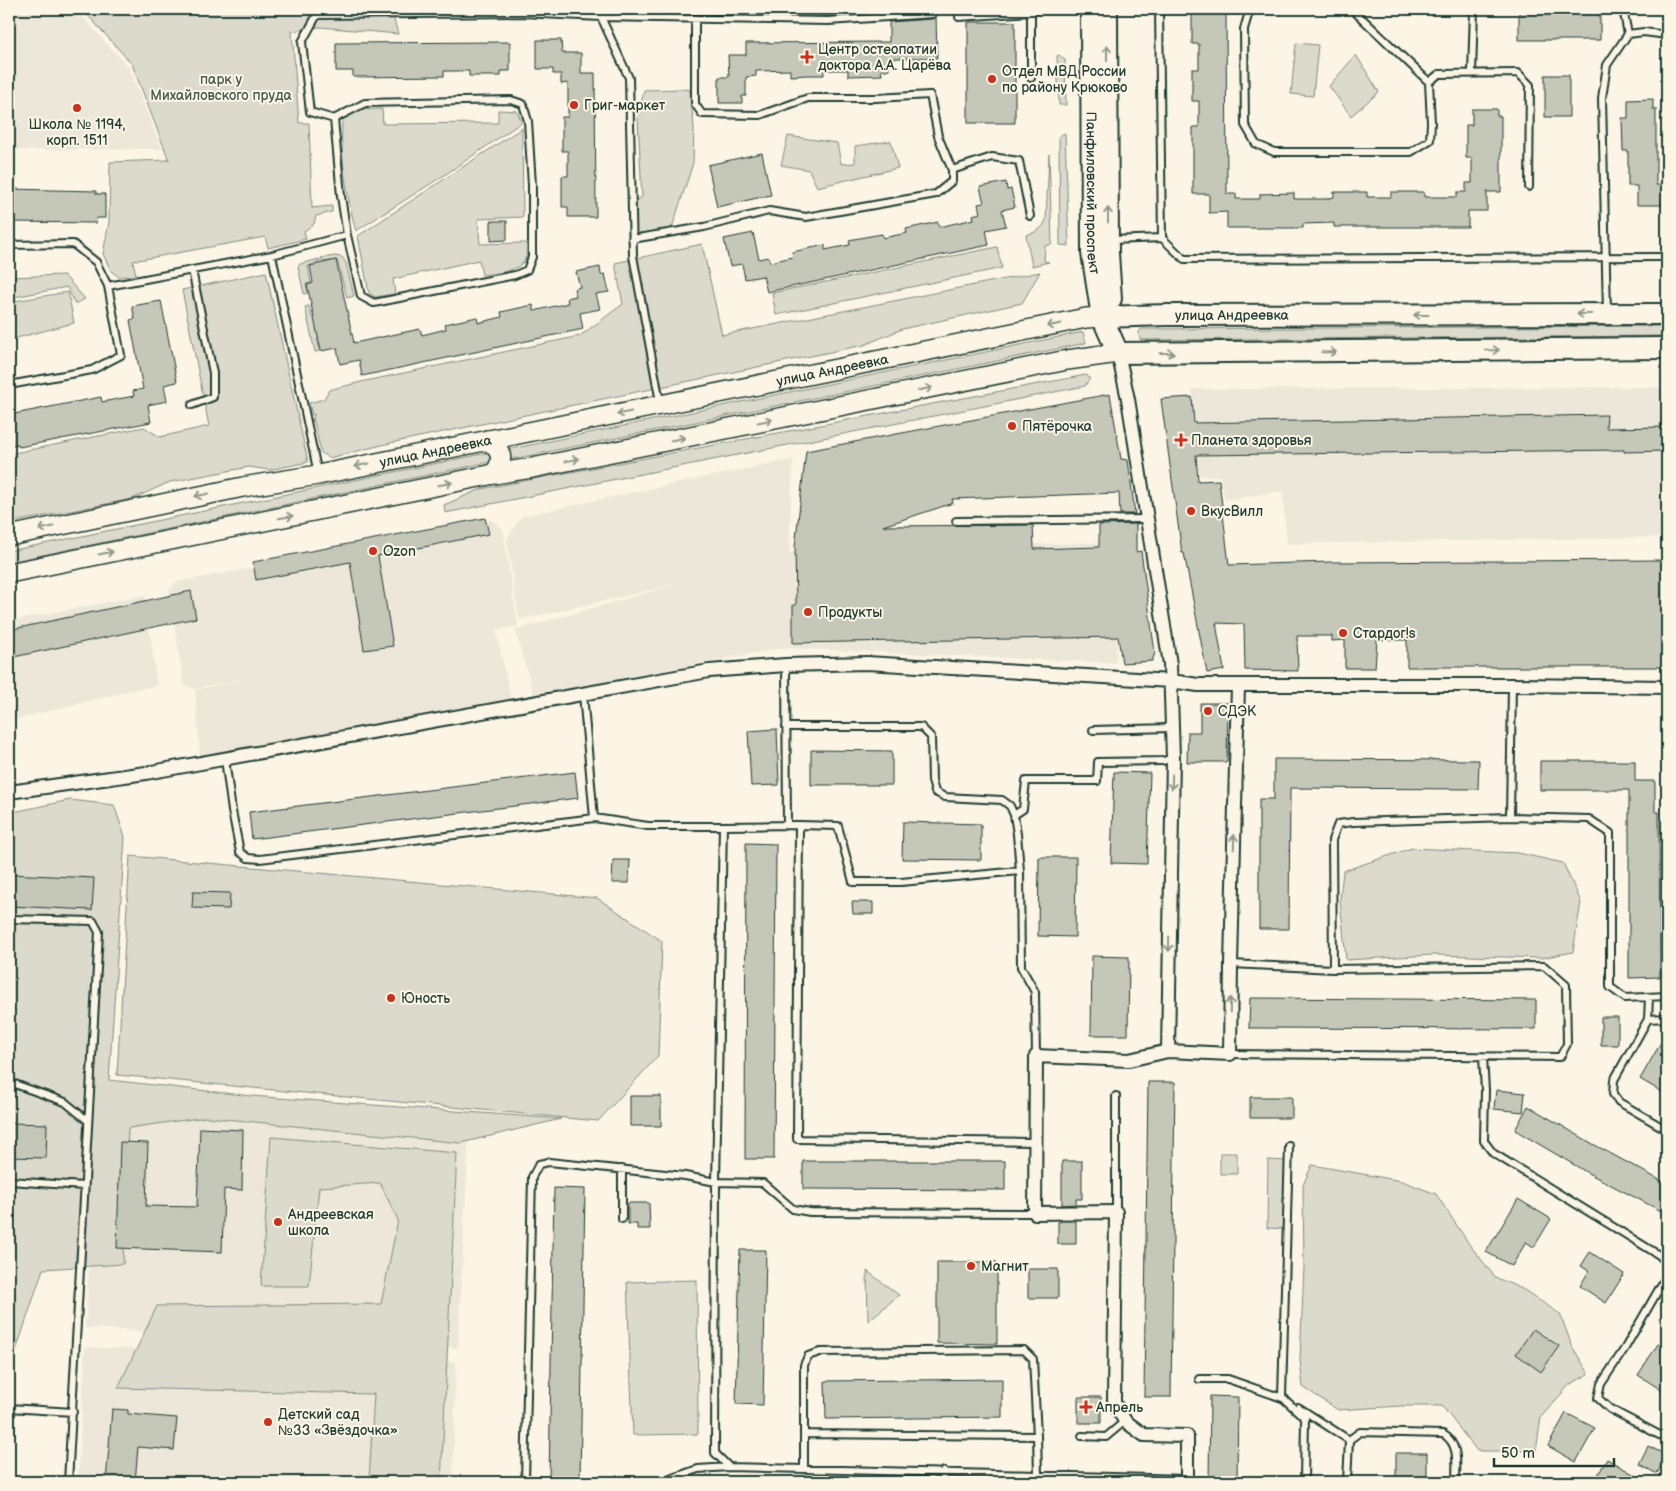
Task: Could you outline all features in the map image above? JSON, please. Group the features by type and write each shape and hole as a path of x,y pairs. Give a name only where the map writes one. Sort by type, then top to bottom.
{"main road":[{"name":"Панфиловский проспект","path":"1091,9 1092,253 1107,317"},
{"name":"Панфиловский проспект","path":"1107,9 1107,317"},
{"name":"улица Андреевка","path":"9,536 243,487 318,475 660,406 1076,320 1107,317 1667,314"},
{"path":"1107,317 1118,353"},
{"path":"9,573 1067,360 1118,353 1667,348"},
{"path":"487,440 494,444 499,451 501,459 499,467 494,474"}],"street":[{"path":"1118,353 1128,399 1170,664 1173,758 1168,1051"},
{"path":"9,792 146,773 709,672 786,665 867,663 1171,681 1198,686 1667,686"},
{"path":"1187,1481 1187,1436 1144,1435 1125,1421 1114,1402 1116,1212 1035,1213 1036,1056 1129,1060 1168,1051 1230,1054 1238,686"}],"lane":[{"path":"1159,9 1162,238 1184,259 1667,257"},
{"path":"1250,9 1244,29 1245,124 1256,144 1274,152 1411,152 1430,140 1429,82 1352,9"},
{"path":"1472,73 1474,9"},
{"path":"1607,314 1602,98 1607,65 1628,34 1623,9"},
{"path":"959,17 1034,10 1030,78"},
{"path":"334,119 341,196 347,235 361,296 374,303 515,275 527,270 532,257 532,185 528,121 523,104 511,100 365,103 334,119 310,112 302,42 317,15 522,12 601,17 828,21 932,14"},
{"path":"601,17 629,78 633,256 660,406"},
{"path":"632,239 704,227 770,211 806,216 936,194 952,181 952,170 938,136 930,95 876,98 808,98 760,115 702,114 695,104 695,18"},
{"path":"1628,34 1644,32 1667,35"},
{"path":"1429,82 1439,74 1518,73 1530,85 1529,187"},
{"path":"952,170 992,157 1019,161 1030,216"},
{"path":"108,286 272,255 347,235"},
{"path":"1108,240 1162,238"},
{"path":"9,245 73,244 96,262 108,286 121,355 92,370 9,385"},
{"path":"272,255 318,475"},
{"path":"192,270 213,373 213,397 192,405"},
{"path":"956,521 1147,519"},
{"path":"786,665 787,825"},
{"path":"1510,817 1512,685"},
{"path":"583,694 594,818"},
{"path":"786,727 921,727 931,737 932,781 935,792 945,797 1002,800 1010,806 1014,815 1017,834 1020,871 1021,967 1035,992 1036,1056"},
{"path":"1093,730 1171,728"},
{"path":"1014,815 1023,809 1026,781 1097,781 1098,762 1163,761 1173,758"},
{"path":"225,759 232,812 240,852 248,858 260,859 594,818 648,826 838,826 853,882 901,882 1020,871"},
{"path":"1333,969 1332,840 1338,824 1510,817 1589,819 1610,834 1610,987 1625,998 1667,996"},
{"path":"799,825 797,1139 1036,1142"},
{"path":"723,826 716,1182 715,1453 729,1466"},
{"path":"9,919 93,920 99,932 68,1482"},
{"path":"1230,1054 1560,1057 1567,1044 1566,985 1544,966 1333,969 1231,964"},
{"path":"1649,997 1648,1020 1614,1080 1613,1094 1619,1102 1667,1130"},
{"path":"1648,1020 1667,1018"},
{"path":"1483,1057 1485,1090 1484,1141 1493,1153 1659,1255 1667,1262"},
{"path":"9,1082 64,1102 87,1120"},
{"path":"1116,1096 1116,1212"},
{"path":"1290,1146 1282,1397 1305,1418 1304,1482"},
{"path":"525,1482 532,1176 538,1164 549,1162 622,1169 685,1176 716,1182 763,1182 793,1209 810,1212 1035,1213"},
{"path":"622,1169 622,1218"},
{"path":"9,1181 84,1186"},
{"path":"1667,1274 1625,1348 1601,1384 1598,1398 1610,1409 1667,1439"},
{"path":"804,1468 804,1365 808,1356 820,1352 1024,1350 1033,1358 1038,1474"},
{"path":"1199,1380 1228,1379 1282,1397 1349,1440"},
{"path":"9,1408 73,1412"},
{"path":"1082,1436 1106,1437 1125,1421"},
{"path":"1349,1440 1360,1432 1443,1434 1451,1439 1455,1447 1456,1482"},
{"path":"804,1434 1037,1436"},
{"path":"1347,1482 1349,1440"},
{"path":"661,1482 698,1469 729,1466 1038,1474 1187,1481"},
{"path":"943,1482 944,1472"}],"shaded area":[{"name":"Школа № 1194, корп. 1511","path":"9,9 75,9 129,68 162,149 9,150"},
{"path":"1667,387 1667,537 1287,544 1282,491 1225,500 1220,476 1199,476 1192,389"},
{"path":"793,459 789,553 796,551 1121,542 1116,663 782,648 534,695 515,630 682,583 519,620 507,539 522,516"},
{"path":"492,520 503,529 518,626 496,630 511,699 200,758 195,690 264,675 193,689 184,685 169,590 177,582 376,545"},
{"path":"145,595 157,686 133,690 9,721 9,621"},
{"name":"Андреевская школа","path":"98,1096 470,1116 458,1348 85,1328"},
{"name":"Детский сад №33 «Звёздочка»","path":"85,1347 456,1362 453,1482 78,1482"}],"green space":[{"name":"парк у Михайловского пруда","path":"82,9 179,9 208,12 224,9 391,9 398,34 320,27 292,31 299,123 309,123 312,208 332,206 332,212 316,216 314,224 304,231 306,239 268,248 265,237 133,261 136,275 119,277 111,271 103,254 109,222 110,162 169,160 132,64"},
{"path":"661,9 813,9 813,13 673,11"},
{"path":"821,9 933,9 925,12 821,16"},
{"path":"1296,43 1318,45 1313,96 1291,94"},
{"path":"1059,55 1065,60 1066,105 1059,105 1057,56"},
{"path":"1356,55 1379,92 1351,116 1329,86"},
{"path":"644,90 690,90 694,128 693,163 672,228 636,234 635,201 642,197 638,118"},
{"path":"382,109 383,124 498,123 498,110 517,111 522,122 446,174 356,231 345,173 342,141 343,115 353,110"},
{"path":"522,128 523,217 478,219 480,244 526,243 524,261 508,271 482,275 479,260 393,279 395,294 375,297 369,293 358,236"},
{"path":"1065,133 1069,246 1060,245 1059,136"},
{"path":"788,136 837,143 841,164 855,163 855,146 891,141 898,168 817,187 809,170 781,165"},
{"path":"1049,154 1052,244 1045,246 1044,261 1049,262 1032,266 1026,235 1038,230 1046,220"},
{"path":"702,244 722,335 1040,272 1022,303 902,329 864,345 390,443 329,458 321,453 313,417 315,415 312,415 309,403 324,399 329,390 580,336 623,304 615,263"},
{"path":"997,247 1002,268 776,315 772,293"},
{"path":"342,257 346,263 354,296 347,298 337,260 322,262 321,258"},
{"path":"319,259 320,262 308,266 311,283 306,284 308,293 304,294 298,267 300,264"},
{"path":"266,272 308,462 269,470 249,467 170,482 132,499 9,523 9,454 144,427 160,437 209,426 182,290"},
{"path":"64,275 85,299 75,304 67,287 9,298 9,277"},
{"path":"68,292 74,323 9,340 9,302"},
{"path":"309,306 312,317 317,316 322,338 317,339 320,351 315,352 305,307"},
{"path":"1667,326 1667,336 1141,340 1139,337 1141,329"},
{"path":"1083,332 1086,343 508,460 506,450"},
{"path":"1086,375 1090,378 1085,386 445,513 444,505 481,489"},
{"path":"487,453 491,459 490,462 9,562 9,551"},
{"path":"70,800 114,805 125,837 109,1080 252,1096 561,1119 461,1143 206,1117 128,1128 123,1264 43,1269 9,1372 9,813"},
{"path":"1412,848 1518,853 1563,863 1581,902 1573,952 1541,958 1433,955 1346,960 1340,899 1343,871"},
{"name":"Юность","path":"130,856 597,898 662,941 658,1056 598,1121 117,1075"},
{"path":"271,1137 457,1153 441,1482 369,1482 374,1394 118,1388 157,1306 381,1304 398,1220 380,1183 319,1187 309,1286 261,1286"},
{"path":"1220,1153 1237,1153 1237,1174 1220,1174"},
{"path":"1268,1160 1289,1161 1286,1229 1267,1228"},
{"path":"1312,1165 1402,1181 1436,1194 1469,1244 1495,1277 1524,1290 1560,1314 1572,1346 1589,1374 1569,1385 1541,1417 1536,1451 1477,1451 1442,1406 1401,1406 1338,1410 1303,1387 1300,1360 1304,1267 1303,1185"},
{"path":"867,1271 899,1295 868,1321"},
{"path":"697,1280 698,1434 633,1435 627,1282"}],"building":[{"path":"1192,9 1226,9 1227,194 1236,194 1236,199 1260,199 1260,194 1294,193 1294,199 1325,199 1334,197 1334,192 1367,192 1367,197 1391,197 1391,192 1424,192 1424,197 1457,197 1457,192 1466,192 1466,183 1472,183 1472,158 1466,158 1466,125 1472,125 1472,109 1497,109 1497,116 1501,116 1501,192 1487,192 1487,211 1468,211 1468,227 1334,227 1334,223 1303,224 1303,228 1227,228 1227,212 1209,213 1209,194 1193,194 1193,127 1199,127 1199,101 1192,101 1192,69 1199,69 1199,44 1192,44"},
{"path":"1519,9 1600,9 1600,40 1519,40"},
{"path":"936,17 937,58 889,58 889,70 881,70 882,75 848,76 848,70 824,70 824,75 790,76 790,70 756,71 756,76 746,77 746,96 742,96 742,103 719,103 719,77 729,77 728,55 746,55 746,43 889,42 889,22 932,19"},
{"path":"968,22 1015,22 1015,123 968,123"},
{"path":"537,40 561,40 562,53 581,53 581,73 595,73 596,217 568,217 568,207 562,207 562,176 568,176 568,151 562,151 562,117 568,117 568,83 561,84 561,74 553,74 553,69 537,69"},
{"path":"510,42 510,71 501,71 501,76 469,76 469,71 444,71 444,76 353,77 353,71 336,71 336,43"},
{"path":"1545,75 1569,75 1569,117 1545,117"},
{"path":"1653,99 1653,109 1656,109 1656,185 1666,185 1667,205 1637,205 1637,186 1628,186 1628,151 1623,151 1622,118 1628,118 1628,100"},
{"path":"762,153 771,195 717,207 708,165"},
{"path":"1006,182 1007,190 1011,189 1015,207 1002,210 1006,226 986,230 989,245 767,292 763,276 745,279 742,264 730,266 724,239 753,233 759,259 768,257 770,262 793,257 792,252 825,245 825,250 850,245 849,240 882,234 883,238 907,233 906,229 938,222 939,227 974,219 973,215 980,213 978,204 984,203 980,187"},
{"path":"9,189 96,191 96,194 105,194 105,218 97,218 96,223 9,222"},
{"path":"491,221 507,221 507,240 491,241"},
{"path":"336,260 354,343 420,329 422,335 446,329 445,324 477,317 478,323 502,317 501,312 533,305 534,311 568,303 567,298 576,296 574,289 580,287 576,272 600,267 601,275 605,274 609,292 596,294 600,309 580,313 583,329 362,376 359,360 340,364 337,348 321,351 307,285 313,283 310,266"},
{"path":"161,301 177,382 164,385 167,401 148,405 151,422 19,447 18,444 9,446 9,415 101,397 102,402 134,396 133,391 143,389 130,320 135,319 132,306"},
{"path":"1110,394 1121,459 1128,460 1135,514 1120,514 1119,493 952,499 953,503 883,526 1033,525 1034,549 1099,547 1099,525 1136,524 1136,552 1141,551 1155,653 1152,661 1122,663 1118,637 793,643 793,605 796,605 795,547 806,451"},
{"path":"1192,397 1194,423 1607,415 1606,428 1666,427 1666,451 1196,455 1198,481 1219,480 1229,565 1331,562 1667,560 1667,667 1407,667 1407,640 1377,640 1375,668 1345,668 1345,640 1332,641 1332,636 1297,636 1298,671 1245,670 1244,624 1216,623 1224,670 1207,673 1184,553 1182,553 1161,399"},
{"path":"485,518 489,534 378,556 393,646 364,650 350,562 256,580 253,562"},
{"path":"191,591 196,618 9,658 9,630"},
{"path":"1200,703 1228,703 1227,762 1187,762 1188,732 1200,732"},
{"path":"777,729 779,785 751,786 748,731"},
{"path":"811,750 892,751 892,785 811,785"},
{"path":"1274,759 1479,760 1478,789 1290,788 1289,929 1259,929 1259,799 1274,799"},
{"path":"1540,761 1635,761 1635,781 1655,781 1655,812 1659,812 1660,977 1629,978 1629,790 1540,790"},
{"path":"575,772 578,798 252,839 249,812"},
{"path":"1114,772 1150,773 1147,864 1111,863"},
{"path":"903,822 981,824 981,860 902,859"},
{"path":"746,843 776,844 774,1159 745,1159"},
{"path":"1039,857 1076,857 1075,937 1038,936"},
{"path":"613,860 630,860 629,883 612,883"},
{"path":"9,874 94,878 92,910 9,906"},
{"path":"193,892 230,893 229,909 192,908"},
{"path":"852,902 873,902 873,914 853,914"},
{"path":"1092,956 1129,957 1128,1035 1091,1035"},
{"path":"1250,998 1536,1000 1536,1029 1249,1028"},
{"path":"1601,1017 1618,1017 1618,1045 1601,1045"},
{"path":"1667,1032 1667,1095 1640,1079"},
{"path":"1148,1082 1175,1082 1171,1397 1144,1397"},
{"path":"1496,1090 1525,1093 1523,1112 1494,1109"},
{"path":"630,1096 661,1096 661,1126 630,1126"},
{"path":"1250,1097 1292,1097 1292,1118 1250,1118"},
{"path":"1528,1106 1667,1184 1667,1214 1588,1173 1515,1130"},
{"path":"9,1123 47,1124 46,1158 9,1157"},
{"path":"200,1128 243,1130 242,1190 224,1189 222,1252 117,1248 120,1142 148,1143 146,1206 197,1207"},
{"path":"803,1161 1005,1161 1005,1190 803,1189"},
{"path":"1062,1161 1082,1161 1082,1199 1076,1199 1076,1204 1062,1205"},
{"path":"554,1188 585,1189 580,1482 549,1482"},
{"path":"1518,1199 1551,1219 1534,1247 1526,1242 1512,1266 1486,1252"},
{"path":"628,1203 649,1203 650,1229 637,1229 637,1224 628,1224"},
{"path":"1076,1221 1076,1244 1058,1244 1058,1222"},
{"path":"740,1250 766,1250 763,1405 736,1404"},
{"path":"1590,1252 1624,1274 1606,1303 1580,1286 1589,1271 1581,1266"},
{"path":"937,1262 997,1262 997,1344 937,1343"},
{"path":"1028,1269 1058,1269 1058,1298 1028,1298"},
{"path":"1533,1329 1559,1346 1541,1372 1516,1354"},
{"path":"1658,1344 1667,1350 1667,1384 1663,1391 1638,1375"},
{"path":"1002,1379 1002,1417 826,1419 825,1381"},
{"path":"1210,1396 1238,1397 1237,1482 1209,1482"},
{"path":"1078,1397 1101,1397 1101,1423 1078,1423"},
{"path":"112,1409 128,1410 128,1414 177,1418 174,1450 138,1447 135,1482 106,1482"},
{"path":"1566,1413 1595,1428 1576,1462 1548,1446"},
{"path":"1648,1446 1666,1455 1657,1474 1639,1464"},
{"path":"1396,1453 1427,1453 1427,1482 1396,1482"},
{"path":"1607,1459 1647,1482 1594,1482"}],"place":[{"name":"Центр остеопатии доктора А.А. Царёва","path":"807,57"},
{"name":"Отдел МВД России по району Крюково","path":"992,79"},
{"name":"Григ-маркет","path":"574,105"},
{"name":"Школа № 1194, корп. 1511","path":"77,108"},
{"name":"Пятёрочка","path":"1012,426"},
{"name":"Планета здоровья","path":"1181,440"},
{"name":"ВкусВилл","path":"1191,511"},
{"name":"Ozon","path":"373,551"},
{"name":"Продукты","path":"808,612"},
{"name":"Стардог!s","path":"1343,633"},
{"name":"СДЭК","path":"1208,711"},
{"name":"Юность","path":"391,998"},
{"name":"Андреевская школа","path":"278,1222"},
{"name":"Магнит","path":"971,1266"},
{"name":"Апрель","path":"1086,1407"},
{"name":"Детский сад №33 «Звёздочка»","path":"268,1422"}]}
